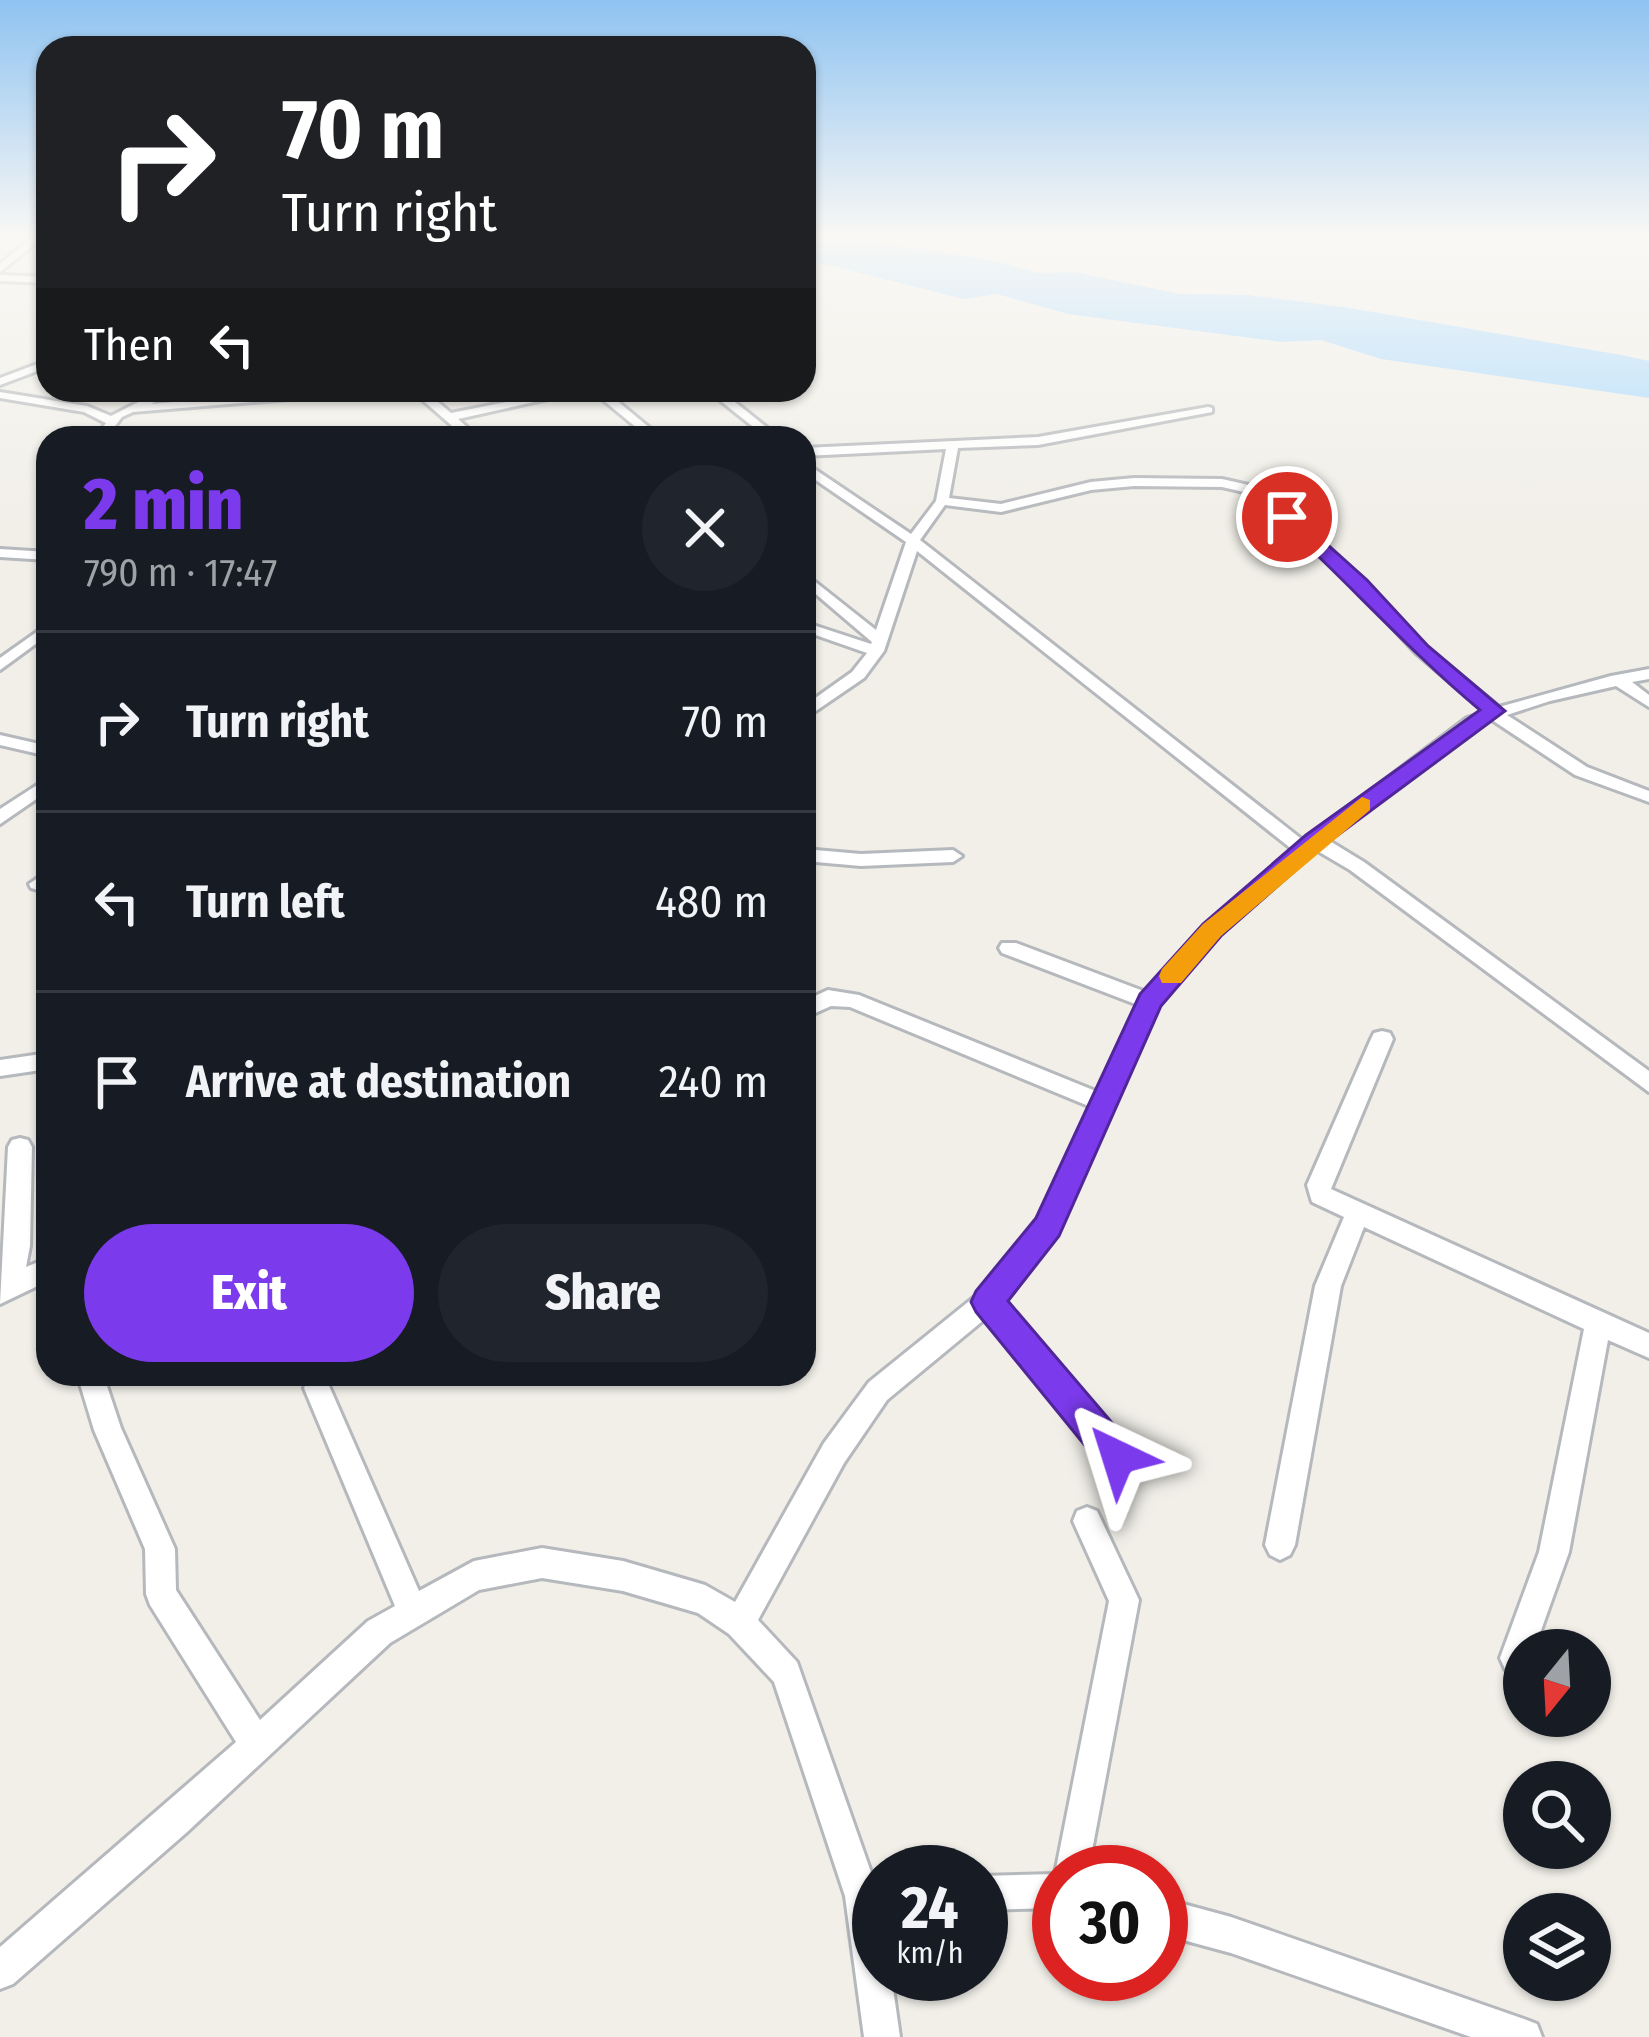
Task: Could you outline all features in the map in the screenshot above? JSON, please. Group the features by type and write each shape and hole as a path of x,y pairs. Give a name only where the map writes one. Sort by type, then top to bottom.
{"street":[{"path":"0,382 36,368"},
{"path":"0,394 36,400"},
{"path":"46,402 87,409 112,421"},
{"path":"108,426 145,402"},
{"path":"130,409 216,402"},
{"path":"432,402 460,426"},
{"path":"450,417 511,402"},
{"path":"611,402 641,426"},
{"path":"728,402 759,426"},
{"path":"816,452 1038,441 1208,410"},
{"path":"816,705 859,675 878,646 913,541 942,501 952,448"},
{"path":"816,474 913,541 1309,845 1357,866 1562,1023 1649,1083"},
{"path":"942,501 1001,508 1091,486 1135,482 1222,483 1261,491 1360,584 1421,650 1493,712 1581,771 1649,797"},
{"path":"0,553 36,555"},
{"path":"0,569 25,555"},
{"path":"816,588 878,646"},
{"path":"816,629 878,646"},
{"path":"0,665 36,639"},
{"path":"740,1623 833,1453 878,1391 987,1302 1048,1227 1150,1001 1212,930 1309,845 1457,733 1493,712 1649,674"},
{"path":"1617,679 1649,702"},
{"path":"0,740 36,749"},
{"path":"0,818 36,792"},
{"path":"816,856 861,860 953,856"},
{"path":"1010,948 1150,1001"},
{"path":"816,1004 828,998 852,1000 1103,1103"},
{"path":"1382,1039 1319,1185 1320,1195 1649,1346"},
{"path":"0,1068 36,1063"},
{"path":"5,1290 18,1246 20,1147"},
{"path":"1280,1545 1328,1286 1357,1215"},
{"path":"5,1290 36,1275"},
{"path":"987,1302 1118,1457"},
{"path":"1526,1629 1554,1552 1598,1325"},
{"path":"94,1386 160,1550 161,1594 166,1606 257,1744"},
{"path":"316,1388 412,1610"},
{"path":"1076,1845 1124,1600 1087,1521"},
{"path":"0,1971 379,1632 474,1576 542,1563 623,1576 705,1600 740,1623 786,1673 852,1848"},
{"path":"1188,1923 1481,2028 1524,2037"},
{"path":"879,2001 882,2037"}],"water":[{"path":"1214,333 1494,333 1649,361 1649,398 1381,359 1321,340 1282,342"}],"slow traffic":[{"path":"1172,976 1212,930 1362,805"}],"route":[{"path":"1118,1457 987,1302 1048,1227 1150,1001 1212,930 1315,841 1473,721 1494,711 1421,650 1360,584 1287,517"}]}
